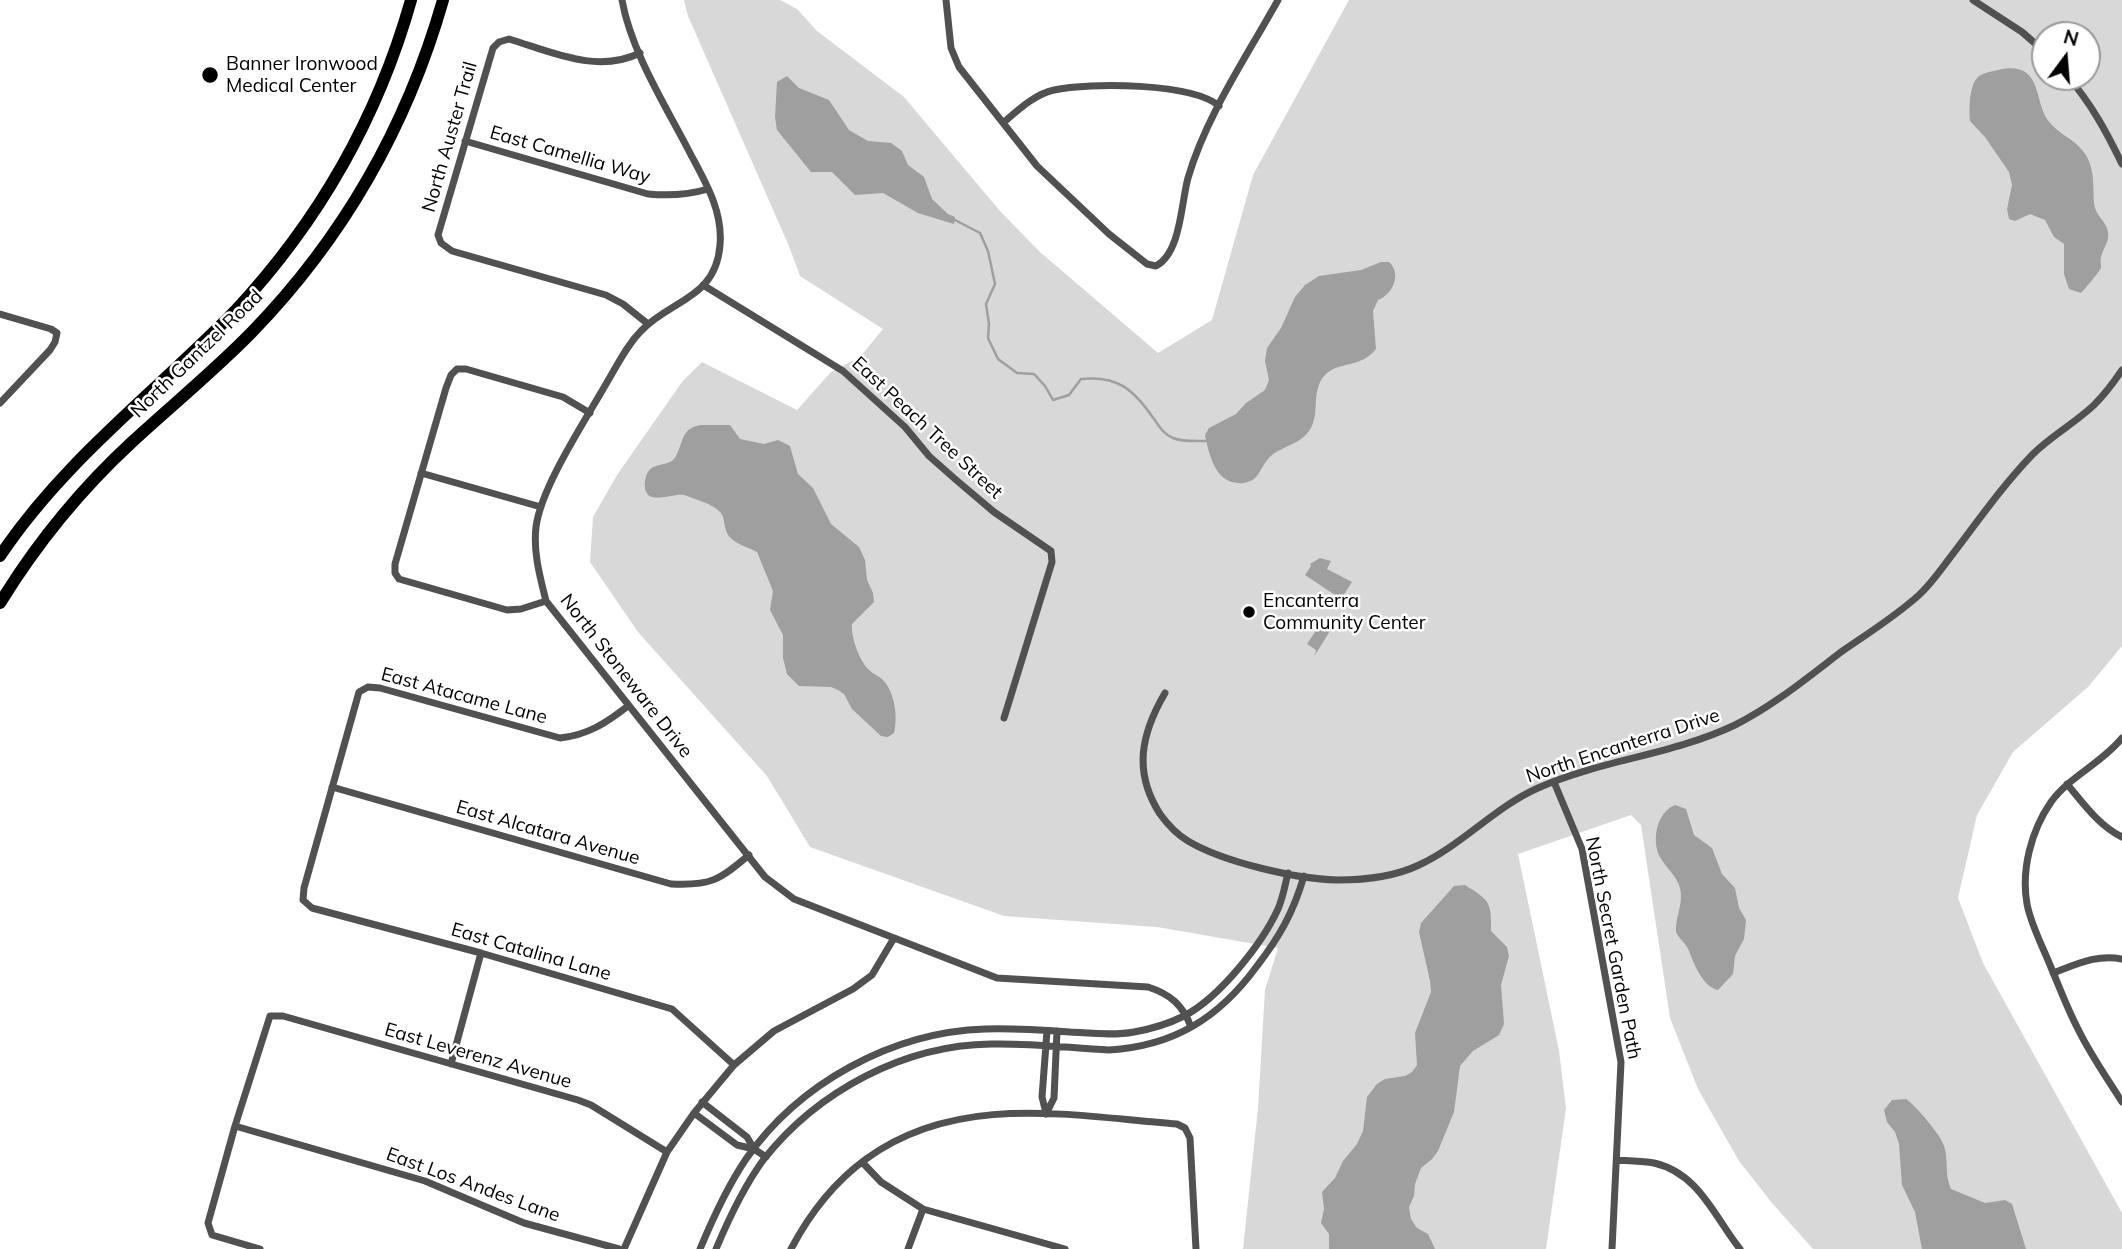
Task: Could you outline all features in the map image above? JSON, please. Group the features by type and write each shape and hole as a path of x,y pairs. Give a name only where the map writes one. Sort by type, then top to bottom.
{"main road":[{"name":"North Gantzel Road","path":"1,553 75,462 209,337 256,289 303,228 340,170 369,116 392,59 411,0"},
{"name":"North Gantzel Road","path":"0,603 36,548 78,496 130,443 249,335 276,307 315,258 356,199 397,126 417,79 443,0"}],"street":[{"name":"North Stoneware Drive","path":"622,0 640,54 708,189 719,218 720,242 716,264 704,285 685,302 648,324 628,347 552,480 536,527 538,570 545,601 765,877 794,899 996,978 1148,987 1174,999 1191,1027"},
{"path":"946,0 951,48 959,67 1037,166 1076,205 1147,264 1156,266 1169,255 1174,243 1188,179 1199,146 1278,0"},
{"path":"1973,0 2031,40"},
{"name":"North Auster Trail","path":"640,54 627,60 595,63 509,39 499,42 493,48 438,235 441,243 452,251 606,295 623,304 648,324"},
{"path":"1003,122 1028,103 1052,90 1074,88 1154,87 1210,98 1220,106"},
{"path":"2080,91 2105,129 2122,164"},
{"name":"East Camellia Way","path":"465,141 648,194 667,196 708,189"},
{"name":"East Peach Tree Street","path":"704,285 843,371 905,427 929,456 954,479 994,512 1051,551 1052,562 1004,718"},
{"path":"0,314 51,328 57,333 50,350 0,403"},
{"path":"545,601 521,609 507,610 399,579 394,573 395,564 446,388 451,375 457,369 466,369 563,397 590,413"},
{"name":"North Encanterra Drive","path":"1165,694 1147,728 1143,742 1144,778 1156,807 1169,827 1188,841 1214,853 1288,873 1334,880 1394,874 1418,865 1465,838 1513,801 1554,782 1703,739 1770,705 1920,594 2035,453 2094,405 2122,370"},
{"path":"421,473 541,507"},
{"name":"East Atacame Lane","path":"332,787 359,692 368,687 380,688 560,738 580,736 594,730 628,706"},
{"path":"2122,738 2104,756 2067,784 2040,819 2027,863 2028,905 2035,929 2078,1029 2122,1102"},
{"name":"North Secret Garden Path","path":"1554,782 1582,849 1621,1062 1612,1249"},
{"path":"2067,784 2097,818 2113,833 2122,837"},
{"name":"East Alcatara Avenue","path":"332,787 671,884 694,886 711,883 750,855"},
{"name":"East Catalina Lane","path":"332,787 304,888 303,900 312,908 481,953 671,1009 734,1065"},
{"path":"700,1249 714,1214 754,1149 796,1103 831,1079 866,1058 941,1034 992,1029 1130,1033 1158,1027 1186,1015 1226,981 1254,947 1277,910 1288,873"},
{"path":"716,1249 743,1193 766,1157 815,1109 881,1069 947,1049 991,1044 1128,1049 1178,1035 1191,1027 1226,1004 1264,957 1291,916 1304,876"},
{"path":"622,1249 667,1152 702,1102 734,1065 774,1031 853,989 872,975 894,938"},
{"path":"451,1064 481,953"},
{"path":"2053,973 2103,957 2122,959"},
{"name":"East Leverenz Avenue","path":"235,1126 270,1016 283,1016 591,1105 667,1152"},
{"path":"1046,1114 1042,1097 1048,1031"},
{"path":"1046,1114 1054,1098 1057,1031"},
{"path":"702,1102 747,1137 754,1149"},
{"path":"792,1249 806,1222 825,1196 844,1175 884,1146 930,1125 982,1114 1014,1112 1177,1124 1185,1128 1189,1138 1196,1249"},
{"path":"694,1113 737,1145 754,1149 766,1157"},
{"path":"235,1126 208,1223 212,1235 260,1249"},
{"name":"East Los Andes Lane","path":"235,1126 425,1181 524,1223 622,1249"},
{"path":"1616,1160 1656,1163 1697,1187 1740,1249"},
{"path":"862,1162 881,1182 923,1209 1065,1249"},
{"path":"908,1249 923,1209"}],"shaded area":[{"path":"684,0 780,0 797,9 817,31 904,97 1000,211 1040,252 1158,353 1212,320 1253,175 1349,0 2122,0 2122,646 2088,687 2013,752 1977,815 1958,898 1983,963 2122,1213 2122,1249 1813,1249 1739,1161 1698,1089 1670,1018 1641,825 1631,815 1518,854 1559,1051 1566,1108 1546,1249 1243,1249 1258,1108 1265,990 1278,948 1157,927 1004,916 810,847 767,776 638,632 590,562 593,517 617,475 682,382 702,362 797,410 831,372 860,357 883,329 800,276 688,16"},
{"path":"2002,69 2024,71 2031,78 2031,91 2037,91 2047,119 2079,146 2090,163 2095,207 2108,235 2101,257 2101,268 2081,293 2069,289 2064,274 2064,244 2054,237 2045,220 2030,214 2015,221 2009,219 2007,209 2012,185 2009,172 1985,137 1970,121 1973,85 1979,76"},
{"path":"787,76 799,88 829,100 849,130 868,141 891,143 902,151 908,165 924,177 932,199 955,217 954,224 918,213 883,193 855,195 832,172 811,172 777,130 777,82"},
{"path":"1381,262 1389,262 1395,272 1395,278 1392,289 1378,300 1373,311 1376,349 1363,360 1330,371 1320,381 1313,425 1306,435 1273,454 1254,479 1240,483 1224,478 1214,466 1205,435 1209,428 1236,414 1265,390 1269,380 1265,361 1267,348 1281,328 1295,297 1305,285 1319,276 1361,270"},
{"path":"701,425 730,425 740,439 764,444 778,440 790,446 798,474 813,488 831,524 859,547 865,560 867,580 874,602 852,624 853,636 862,661 883,680 893,698 895,727 894,733 888,737 881,736 852,709 844,694 838,690 831,687 799,686 787,674 783,658 783,635 770,610 773,591 757,552 729,537 720,512 709,504 687,496 660,498 649,495 645,490 650,469 673,460 686,432"},
{"path":"1320,558 1331,561 1327,569 1352,582 1341,599 1305,575 1310,564"},
{"path":"1325,617 1335,623 1315,655 1316,650 1307,644"},
{"path":"1675,805 1686,809 1694,835 1712,848 1722,874 1735,888 1739,908 1746,920 1744,939 1735,956 1733,974 1718,990 1704,980 1688,948 1676,932 1680,888 1660,857 1656,843 1660,820"},
{"path":"1465,885 1484,898 1490,908 1491,931 1507,947 1509,956 1501,985 1504,1024 1499,1035 1473,1051 1460,1066 1454,1112 1438,1151 1421,1168 1415,1184 1409,1207 1411,1219 1417,1228 1428,1234 1435,1249 1329,1249 1329,1234 1321,1223 1324,1209 1322,1192 1335,1178 1343,1161 1357,1144 1363,1131 1367,1097 1377,1084 1385,1079 1405,1076 1417,1065 1415,1033 1431,992 1419,932 1421,923 1454,886"},
{"path":"1906,1099 1942,1141 1951,1189 1985,1203 2005,1200 2012,1204 2026,1249 1922,1249 1915,1212 1902,1185 1899,1144 1884,1110 1892,1100"}],"waterway":[{"path":"955,220 980,233 988,251 995,284 986,304 988,338 998,359 1017,373 1034,374 1053,400 1069,395 1081,379 1094,378 1115,382 1132,393 1170,437 1185,441 1207,441"}],"place":[{"name":"Banner Ironwood Medical Center","path":"210,75"},
{"name":"Encanterra Community Center","path":"1249,612"}]}
